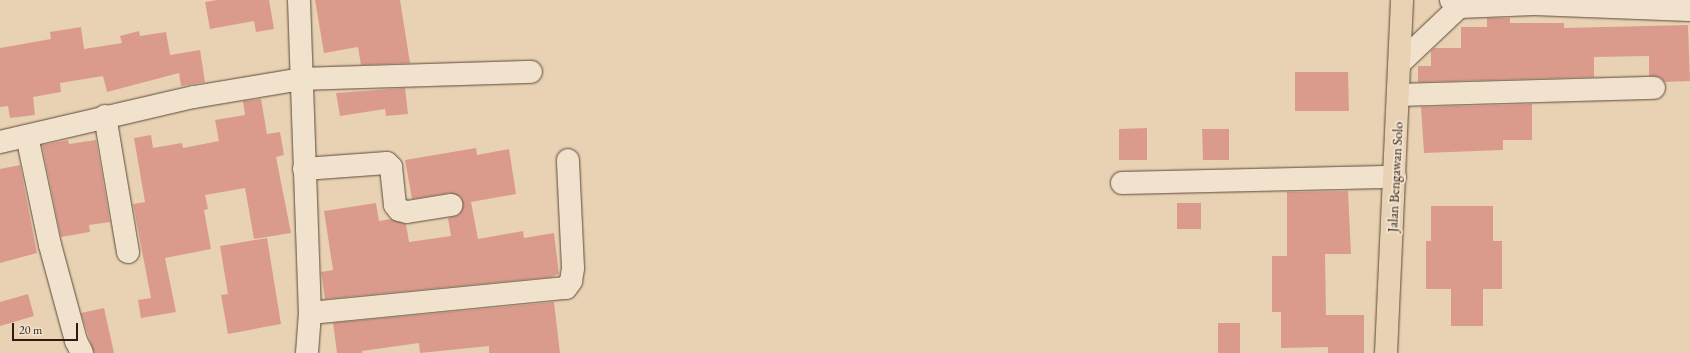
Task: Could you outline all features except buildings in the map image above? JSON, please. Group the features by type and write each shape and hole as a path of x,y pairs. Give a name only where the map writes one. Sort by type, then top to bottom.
{"main road":[{"name":"Jalan Bengawan Solo","path":"1386,353 1399,96 1402,0"}],"street":[{"path":"299,0 310,313 307,353"},
{"path":"1400,63 1455,3 1534,2 1690,10"},
{"path":"0,142 105,116 194,97 302,79 532,72"},
{"path":"1399,96 1654,88"},
{"path":"105,116 128,252"},
{"path":"27,136 50,245 76,341 82,353"},
{"path":"310,313 566,288 571,281 573,268 568,160"},
{"path":"304,170 387,163 391,167 395,205 399,210 407,212 451,205"},
{"path":"1122,183 1395,177"}]}
